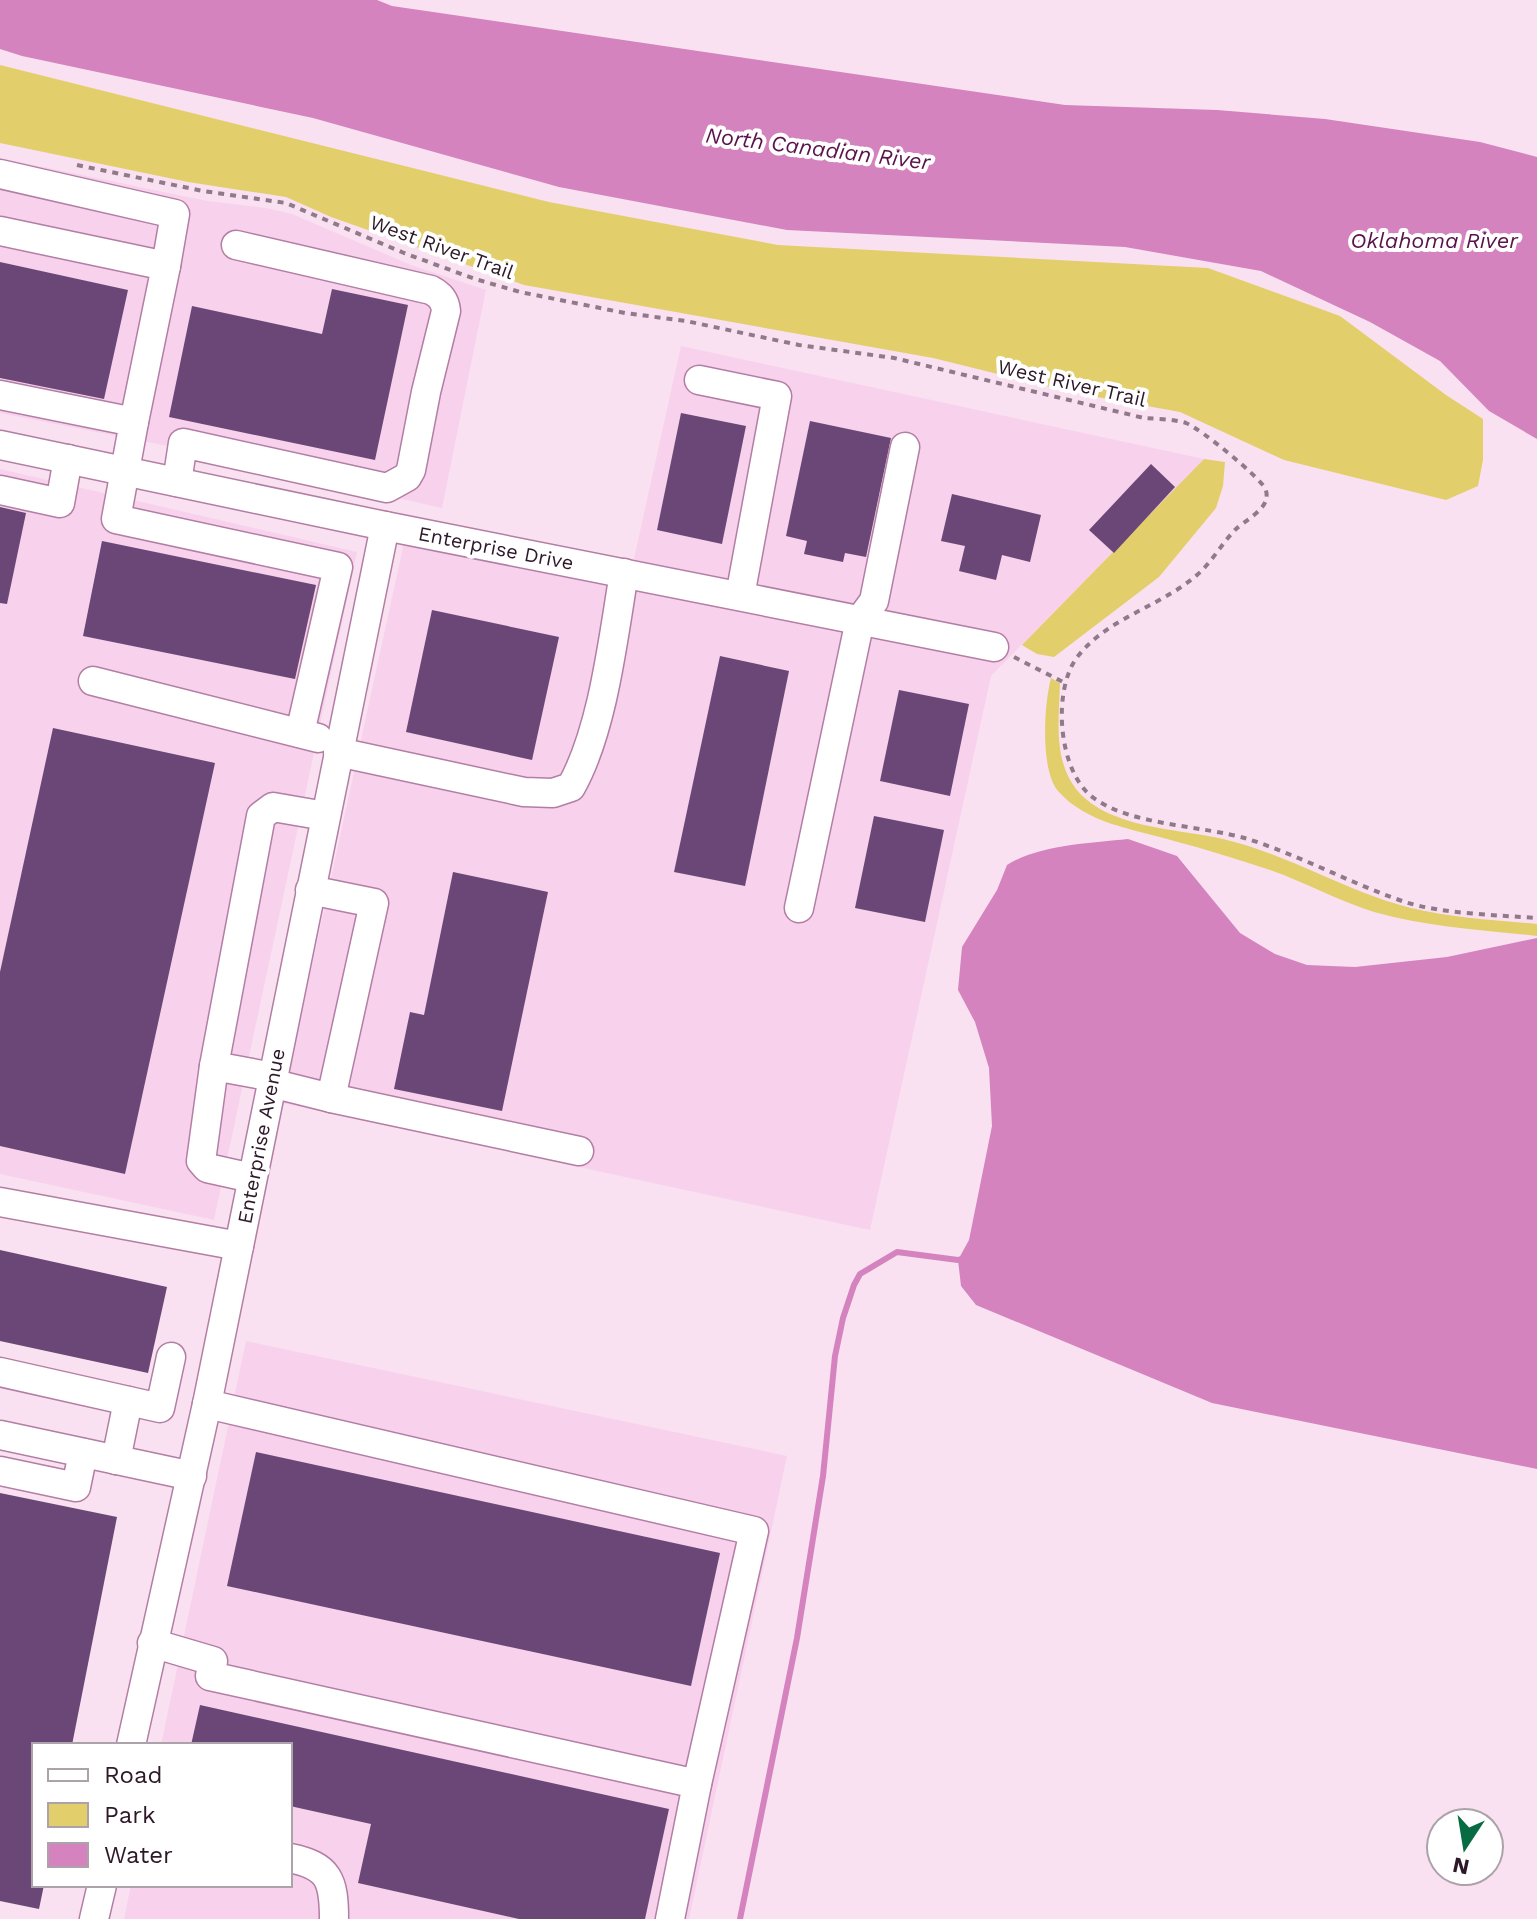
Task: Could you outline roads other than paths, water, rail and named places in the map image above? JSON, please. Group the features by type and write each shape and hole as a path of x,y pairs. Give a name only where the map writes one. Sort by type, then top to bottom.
{"street":[{"path":"0,174 175,214 116,519 338,567 300,733"},
{"path":"0,231 166,266"},
{"path":"177,482 183,443 387,488 407,477 411,470 445,304 439,295 431,290 236,245"},
{"path":"699,380 777,396 740,596"},
{"path":"0,395 134,422"},
{"name":"Enterprise Drive","path":"0,445 994,647"},
{"path":"799,908 860,620 874,601 905,447"},
{"path":"0,490 60,503 68,459"},
{"name":"Enterprise Avenue","path":"131,1743 207,1404 339,748 387,488"},
{"path":"93,681 300,733 339,748 524,792 553,793 571,787 583,765 600,699 624,573"},
{"path":"252,1178 207,1168 201,1161 214,1066 261,816 273,807 325,816"},
{"path":"310,890 374,903 331,1098"},
{"path":"214,1066 331,1098 579,1151"},
{"path":"0,1202 239,1246"},
{"path":"0,1372 160,1408 171,1357"},
{"path":"116,1460 128,1401"},
{"path":"207,1404 754,1531 670,1919"},
{"path":"0,1435 192,1476"},
{"path":"0,1471 76,1487 83,1453"},
{"path":"152,1643 213,1661 210,1676 697,1784"},
{"path":"292,1858 311,1862 322,1869 334,1899 334,1919"},
{"path":"94,1919 102,1887"}],"water":[{"name":"Oklahoma River","path":"0,0 377,0 392,6 1065,105 1217,110 1325,119 1480,142 1537,157 1537,439 1489,411 1440,361 1370,322 1261,271 1125,247 787,230 559,187 313,118 0,49"},
{"path":"1128,839 1177,856 1240,933 1275,954 1307,965 1355,967 1447,957 1537,938 1537,1469 1212,1403 976,1305 961,1286 958,1260 969,1240 992,1126 989,1068 975,1022 958,990 962,947 997,890 1007,865 1049,849"}],"waterway":[{"path":"740,1919 797,1638 823,1476 835,1356 854,1285 860,1274 897,1252 958,1260 964,1258"}],"water label":[{"name":"North Canadian River","path":"818,148"}]}
